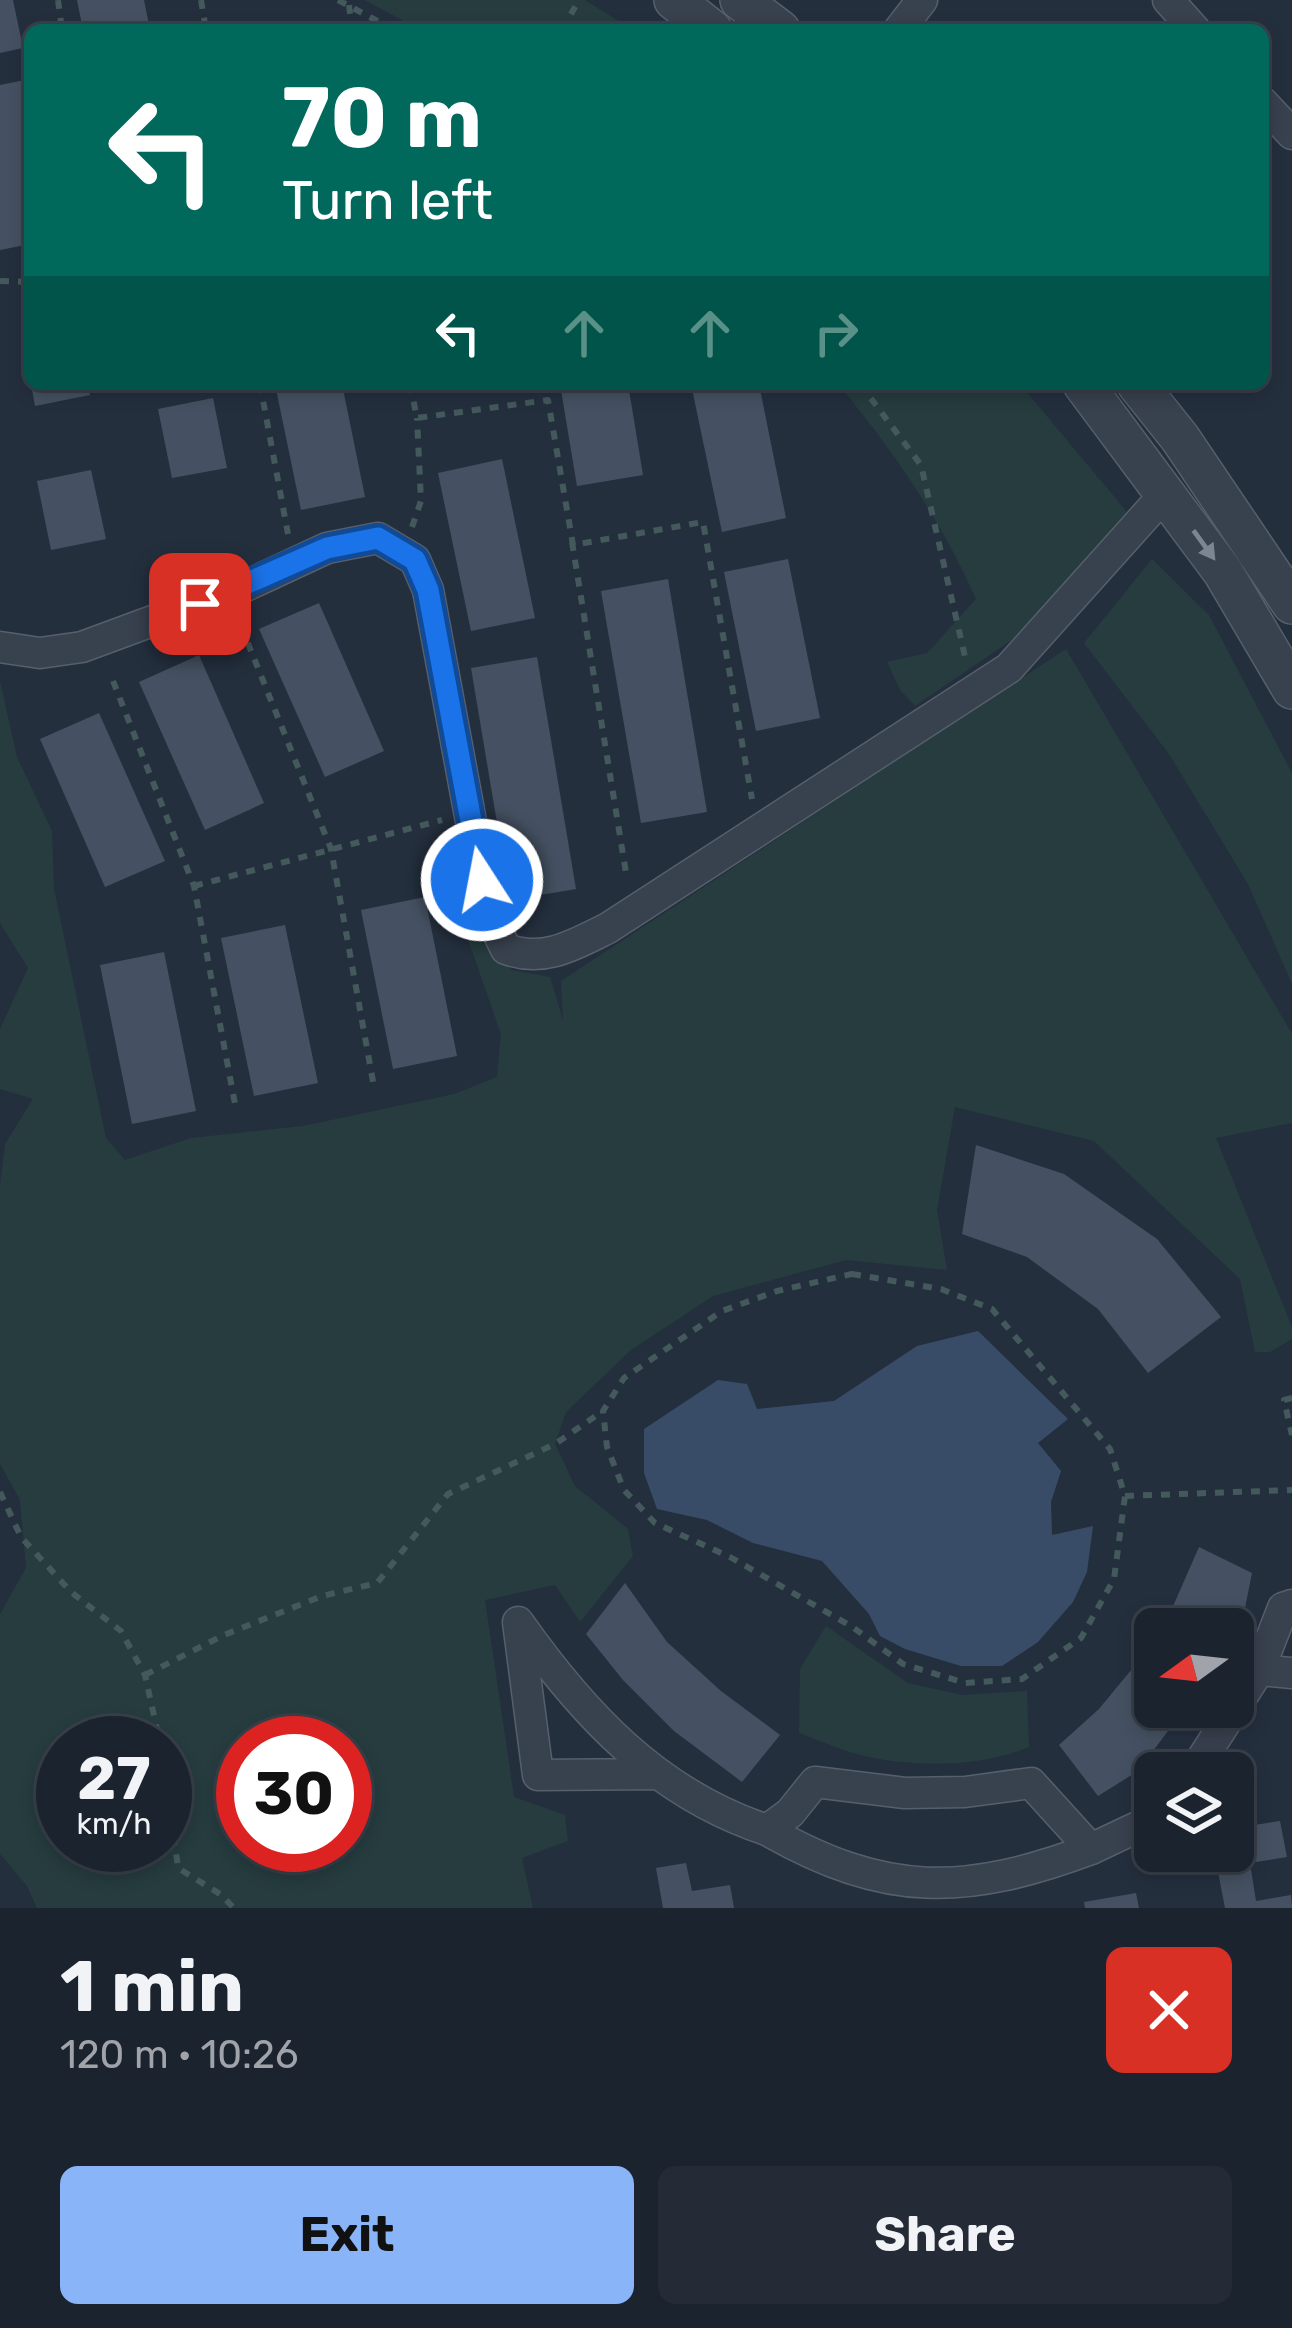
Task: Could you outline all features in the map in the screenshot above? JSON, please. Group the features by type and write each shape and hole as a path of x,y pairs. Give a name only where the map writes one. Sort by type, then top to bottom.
{"street":[{"path":"674,0 704,24"},
{"path":"740,0 772,24"},
{"path":"904,24 922,0"},
{"path":"1168,0 1190,24"},
{"path":"1269,109 1292,134"},
{"path":"1088,390 1223,572 1292,689"},
{"path":"1141,390 1246,532 1292,604"},
{"path":"0,647 40,653 82,646 239,589 327,548 378,538 415,560 428,590 488,914 506,949 524,956 561,952 633,912 1009,668 1166,493"},
{"path":"1206,1752 1259,1670 1283,1608 1292,1605"},
{"path":"657,1774 538,1775 518,1622 610,1736 657,1774 723,1816 767,1830 817,1859 903,1884 1023,1874 1134,1829"},
{"path":"1259,1670 1292,1673"},
{"path":"767,1830 790,1813 814,1781 905,1793 964,1792 1031,1783 1091,1849"}],"path":[{"path":"338,0 383,24"},
{"path":"350,5 352,24"},
{"path":"261,390 288,534"},
{"path":"403,553 421,501 411,390"},
{"path":"865,390 921,465 973,691"},
{"path":"417,418 548,400 633,912"},
{"path":"571,535 573,545 703,522 750,789"},
{"path":"241,626 331,849 374,1087"},
{"path":"113,681 194,886 235,1104"},
{"path":"194,886 469,813"},
{"path":"145,1675 224,1635 322,1596 376,1583 448,1494 555,1444 603,1411 624,1378 722,1312 777,1291 851,1274 941,1289 992,1309 1110,1448 1125,1496 1114,1580 1081,1638 1022,1679 965,1683 903,1664 851,1626 655,1522 624,1490 607,1447 603,1411"},
{"path":"1292,1398 1284,1400 1292,1435"},
{"path":"1125,1496 1292,1490"},
{"path":"0,1492 21,1538 71,1592 121,1631 145,1675 154,1716"},
{"path":"184,1872 235,1908"}],"green space":[{"path":"365,0 585,0 623,24 409,24"},
{"path":"843,390 1025,390 1127,512 1019,635 915,706 900,690 887,662 927,653 976,599 947,541 878,434"},
{"path":"1152,559 1209,615 1292,773 1292,984 1248,884 1169,754 1084,643"},
{"path":"1066,649 1292,1034 1292,1123 1216,1138 1292,1327 1292,1339 1270,1352 1255,1352 1240,1279 1094,1141 955,1107 937,1210 947,1270 846,1260 713,1296 631,1350 566,1412 555,1444 575,1486 628,1529 633,1556 580,1622 555,1585 485,1600 514,1797 565,1815 568,1841 522,1858 533,1908 37,1908 27,1886 0,1854 0,1614 26,1568 20,1500 0,1464 0,1186 5,1144 33,1099 0,1089 0,1029 28,968 0,923 0,681 17,757 52,831 54,889 106,1138 125,1160 191,1138 303,1126 454,1094 497,1077 501,1034 463,925 512,970 550,977 563,1020 561,981"},
{"path":"826,1626 908,1683 963,1695 1027,1691 1029,1747 990,1759 924,1763 861,1755 799,1733 800,1669"}],"water":[{"path":"978,1331 1068,1419 1038,1443 1061,1471 1051,1502 1052,1535 1093,1526 1087,1572 1073,1602 1038,1642 1002,1666 961,1666 905,1649 880,1636 869,1614 822,1561 753,1543 707,1520 657,1509 644,1473 644,1429 718,1380 747,1384 757,1409 834,1401 917,1346"}],"building":[{"path":"0,0 13,0 23,48 0,53"},
{"path":"77,0 144,0 149,24 82,24"},
{"path":"24,80 24,245 0,250 0,85"},
{"path":"32,390 89,390 90,395 35,406"},
{"path":"276,390 343,390 365,497 301,510"},
{"path":"561,390 629,390 643,475 577,486"},
{"path":"692,390 760,390 786,518 722,532"},
{"path":"213,398 227,468 172,478 158,409"},
{"path":"502,459 535,618 471,631 438,473"},
{"path":"91,470 106,539 51,550 37,481"},
{"path":"788,559 820,718 756,731 724,572"},
{"path":"668,579 707,812 641,823 601,591"},
{"path":"319,603 384,751 325,777 259,629"},
{"path":"199,655 264,803 205,830 139,682"},
{"path":"537,657 576,889 510,900 471,668"},
{"path":"99,713 165,861 105,887 40,739"},
{"path":"425,897 457,1056 393,1069 361,910"},
{"path":"285,925 318,1083 254,1096 221,938"},
{"path":"164,952 196,1111 132,1124 100,965"},
{"path":"976,1145 1064,1174 1157,1239 1221,1317 1148,1373 1098,1309 1027,1257 962,1234"},
{"path":"1199,1547 1252,1573 1245,1608 1172,1608"},
{"path":"625,1583 667,1642 780,1735 742,1782 674,1731 586,1634"},
{"path":"1134,1666 1134,1728 1170,1728 1152,1752 1134,1752 1134,1774 1098,1796 1059,1745 1099,1709"},
{"path":"1280,1821 1287,1857 1254,1862 1254,1825"},
{"path":"686,1863 692,1891 730,1885 734,1908 663,1908 656,1868"},
{"path":"1218,1872 1251,1872 1256,1901 1291,1895 1292,1908 1225,1908"},
{"path":"1136,1893 1139,1908 1085,1908 1084,1902"}],"route":[{"path":"200,604 327,548 378,538 415,560 428,590 482,880"}]}
